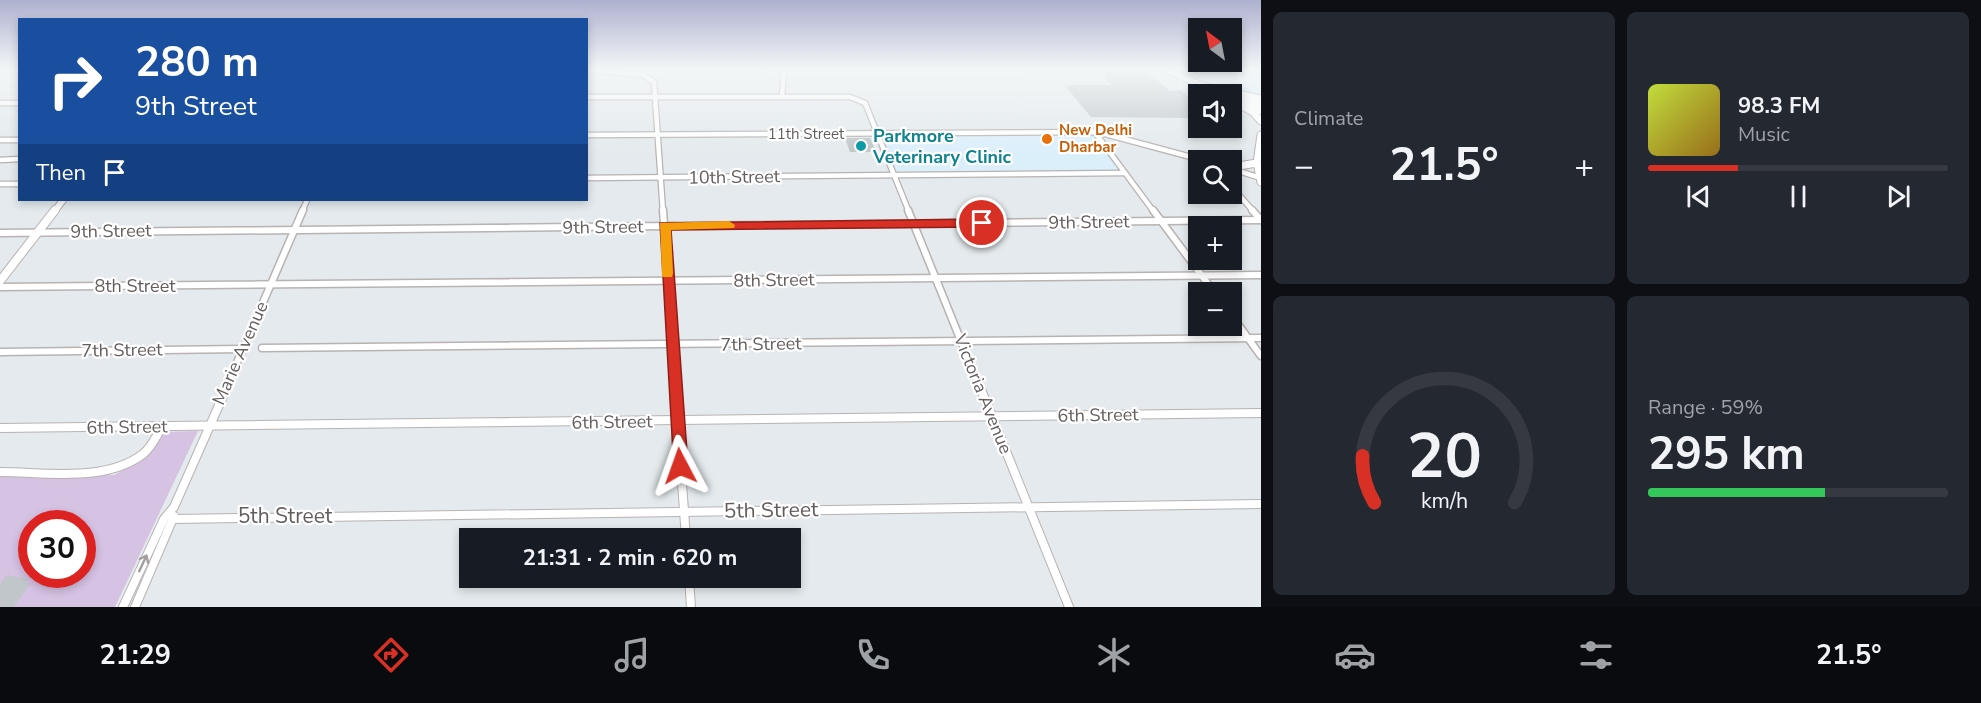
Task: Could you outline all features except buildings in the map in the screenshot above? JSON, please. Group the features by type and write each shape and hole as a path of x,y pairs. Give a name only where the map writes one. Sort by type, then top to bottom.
{"main road":[{"path":"1242,106 1253,112 1261,121"},
{"path":"1260,177 1257,163 1261,135"},
{"path":"1242,166 1257,163"}],"street":[{"path":"656,97 685,528"},
{"name":"Victoria Avenue","path":"853,97 858,98 866,104 894,179 1068,607"},
{"path":"1242,99 1261,105"},
{"path":"0,103 18,103"},
{"path":"1242,105 1261,111"},
{"path":"1094,132 1206,282"},
{"name":"11th Street","path":"588,135 1094,132 1119,135 1188,156"},
{"path":"0,140 18,140"},
{"path":"0,160 18,159"},
{"path":"1242,171 1260,177"},
{"path":"894,179 1125,172"},
{"name":"10th Street","path":"588,178 881,175 894,179"},
{"path":"0,184 18,184"},
{"path":"1242,198 1261,220"},
{"path":"0,281 62,201"},
{"name":"Marie Avenue","path":"123,607 164,519 174,507 307,201"},
{"name":"9th Street","path":"0,233 305,228 1261,220"},
{"name":"8th Street","path":"0,287 1261,275"},
{"path":"1242,330 1261,356"},
{"name":"7th Street","path":"262,348 673,346 1261,338"},
{"name":"7th Street","path":"0,352 243,349"},
{"name":"6th Street","path":"0,428 162,427 209,424 343,426 1261,413"},
{"path":"0,472 94,471 122,467 144,453 162,427"},
{"name":"5th Street","path":"173,519 1261,504"},
{"name":"Marie Avenue","path":"135,607 173,519 174,507"},
{"path":"690,588 691,607"}],"shaded area":[{"path":"1094,132 1127,175 890,175 875,134"},
{"path":"198,431 115,607 0,607 0,477 114,475 140,461 162,432"}],"slow traffic":[{"path":"667,273 665,226 729,225"}],"place":[{"name":"New Delhi Dharbar","path":"1047,139"},
{"name":"Parkmore Veterinary Clinic","path":"861,146"}],"route":[{"path":"680,466 665,226 982,223"}]}
